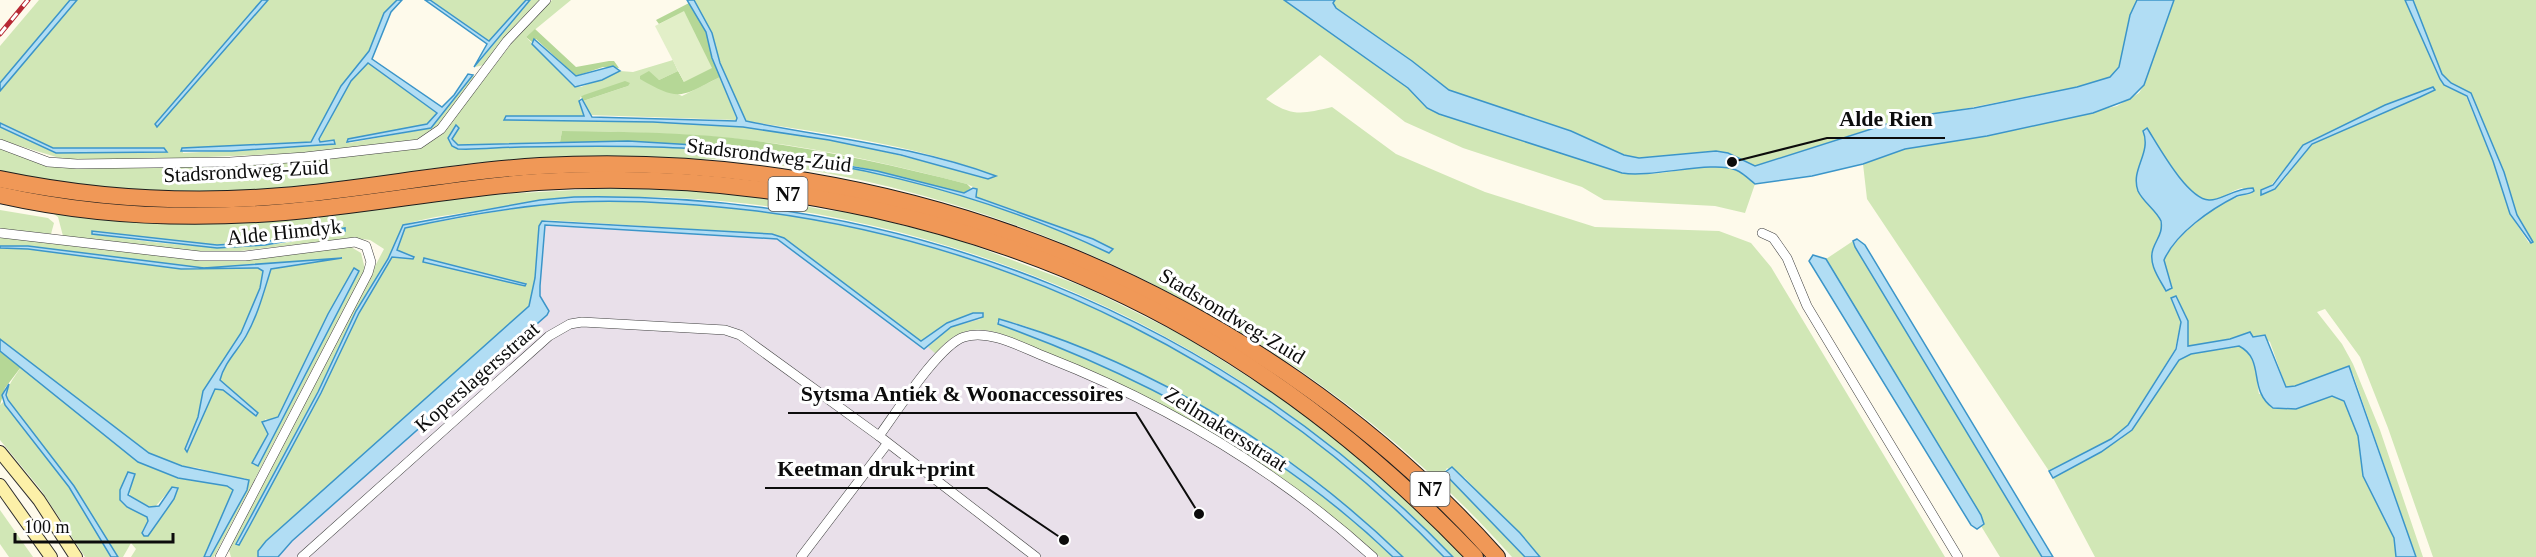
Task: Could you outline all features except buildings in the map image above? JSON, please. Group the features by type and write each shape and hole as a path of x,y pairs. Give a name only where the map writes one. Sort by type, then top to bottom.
{"highway":[{"name":"Stadsrondweg-Zuid","path":"0,179 40,187 133,197 229,199 283,196 490,170 638,164 765,174 832,184 905,200 1030,238 1082,260 1141,287 1243,344 1359,427 1407,468 1497,557"},
{"name":"Stadsrondweg-Zuid","path":"0,195 136,214 228,215 287,212 539,182 639,180 762,189 899,216 961,233 1074,273 1188,329 1281,388 1347,437 1401,484 1475,557"}],"main road":[{"path":"0,452 39,500 75,557"},
{"path":"0,485 51,557"}],"street":[{"path":"0,144 48,162 77,164 241,161 419,144 441,129 507,42 546,0"},
{"path":"1762,232 1773,238 1787,258 1807,306 1958,557"},
{"name":"Alde Himdyk","path":"0,233 200,256 245,256 355,242 366,246 371,262 368,273 220,557"},
{"name":"Koperslagersstraat","path":"302,557 549,336 570,324 724,330 740,334 879,436 1036,557"},
{"name":"Zeilmakersstraat","path":"879,436 942,352 962,338 987,335 1098,378 1191,425 1296,494 1373,557"},
{"path":"801,557 887,444"}],"shaded area":[{"path":"542,224 778,237 920,343 972,317 1162,389 1398,557 264,557"}],"green space":[{"path":"39,0 70,0 0,83 0,46"},
{"path":"77,0 262,0 156,124 157,127 268,0 397,0 384,13 369,51 341,86 311,142 182,148 183,153 331,145 334,140 320,142 319,139 351,81 368,63 437,113 427,124 348,139 349,143 431,128 473,75 475,77 439,125 430,133 408,142 305,153 134,160 63,159 0,140 0,127 56,153 167,152 164,148 53,148 0,123 0,91"},
{"path":"430,0 526,0 489,41"},
{"path":"530,0 541,0 484,65 475,67"},
{"path":"552,0 571,0 526,37 573,86 581,87 620,71 633,72 673,60 678,71 659,80 640,76 682,96 720,77 737,120 589,115 583,101 628,86 581,96 579,101 584,116 506,116 684,123 743,127 805,135 989,179 995,176 904,148 746,121 720,63 712,33 694,0 1284,0 1408,88 1427,108 1439,114 1622,173 1650,174 1719,167 1735,169 1747,177 1755,184 1745,213 1715,206 1604,200 1582,187 1463,148 1405,122 1320,55 1266,99 1283,109 1298,112 1332,107 1396,154 1485,192 1595,227 1719,231 1751,243 1771,267 1945,557 1540,557 1465,478 1447,468 1444,473 1525,557 1512,557 1436,480 1354,410 1265,347 1170,293 1071,247 969,209 864,181 750,161 611,158 499,161 440,167 293,189 219,193 109,187 0,171 0,148 48,165 77,168 306,161 420,148 442,134 515,39","holes":["459,128 452,139 458,145 560,142 562,131 635,132 731,138 782,144 835,153 967,184 977,189 976,197 1092,239 1113,249 1109,253 1007,211 954,194 845,167 735,152 660,147 459,149 452,146 448,138"]},
{"path":"1335,0 2137,0 2130,15 2119,67 2110,77 2077,87 1886,124 1755,166 1728,153 1716,151 1639,158 1624,155 1571,131 1449,90 1336,8 1333,3"},
{"path":"2174,0 2405,0 2440,79 2466,96 2493,161 2510,214 2529,243 2529,234 2517,215 2504,172 2471,93 2451,83 2442,74 2413,0 2536,0 2536,557 2433,557 2388,428 2360,357 2325,309 2317,312 2342,344 2353,364 2380,430 2423,557 2416,557 2353,374 2346,367 2295,386 2286,387 2270,342 2261,335 2253,337 2250,332 2230,339 2188,346 2186,315 2171,299 2181,322 2175,349 2128,425 2111,439 2049,471 1867,199 1863,164 1905,149 1987,136 2117,106 2139,93 2144,85","holes":["2434,90 2312,144 2282,182 2264,194 2304,145 2385,105","2147,128 2175,172 2194,193 2204,199 2212,200 2242,188 2252,194 2228,201 2215,209 2202,218 2170,250 2164,260 2172,287 2154,248 2162,229 2159,216 2148,204 2144,155"]},
{"path":"689,3 706,32 720,77 688,92 672,94 640,79 640,76 649,71 659,80 678,71 684,82 684,12 659,24 656,20"},
{"path":"684,11 712,68 684,82 655,26"},
{"path":"535,29 576,67 614,61 619,68 603,67 576,76 536,39 532,42 526,37"},
{"path":"625,81 630,83 628,86 583,101 581,96"},
{"path":"562,131 684,134 757,141 889,165 967,184 971,188 964,193 844,164 727,148 627,142 560,142"},
{"path":"611,188 689,190 757,196 825,210 855,213 956,239 1087,288 1184,336 1294,406 1384,478 1465,557 1453,557 1409,515 1296,421 1254,390 1170,339 1080,295 985,258 887,229 787,209 686,198 586,198 488,209 434,217 403,225 388,259 356,311 318,392 236,543 249,527 321,393 359,313 392,256 413,259 397,250 405,228 532,206 620,201 689,204 757,211 854,228 949,252 1041,285 1130,325 1216,373 1297,428 1373,489 1444,557 1403,557 1326,490 1284,459 1197,404 1152,380 1028,327 1012,322 997,321 998,324 1105,367 1208,420 1305,483 1350,518 1393,557 1380,557 1303,494 1220,439 1178,414 1088,370 1009,336 991,331 973,330 957,335 947,341 936,354 928,347 951,327 981,319 973,313 947,323 921,341 772,234 546,220 542,221 539,227 535,278 529,306 266,541 258,551 258,557 231,557 228,547 384,249 370,240 354,238 222,253 161,249 63,236 58,217 51,212 100,217","holes":["345,230 281,243 219,247 157,243 92,234 92,232 217,245 264,242","424,259 526,284 525,286 424,262"]},
{"path":"0,210 48,218 54,223 51,234 0,229"},
{"path":"0,236 200,260 351,247 361,253 365,269 214,557 210,557 247,490 248,484 245,478 241,480 182,466 149,453 0,339 0,248 28,249 181,269 258,268 263,271 260,288 241,333 203,391 198,417 185,449 215,389 223,390 255,416 258,413 220,380 227,362 250,328 271,269 342,258 204,268 28,246 0,246","holes":["354,268 359,271 254,465 252,463 268,434 265,419 273,421 278,417 328,314"]},
{"path":"1853,241 2042,557 2000,557 1981,526 1984,524 1981,515 1826,259"},
{"path":"2239,346 2245,350 2252,361 2259,394 2332,396 2344,401 2358,436 2363,476 2394,538 2396,557 2095,557 2053,478 2121,439 2179,360 2191,354"},
{"path":"0,351 21,367 5,388 0,405"},
{"path":"21,367 138,462 178,478 227,486 233,490 204,557 131,557 136,549 131,543 123,557 118,557 74,486 8,400 9,387","holes":["128,472 130,498 154,508 168,492 174,499 148,536 144,536 142,531 148,521 147,517 127,507"]},
{"path":"3,402 69,487 111,557 85,557 41,490 0,440 0,405"},
{"path":"0,510 33,557 9,557 0,544"}],"water":[{"path":"70,0 77,0 0,91 0,83"},
{"path":"262,0 268,0 157,127 155,124"},
{"path":"397,0 402,0 391,12 372,59 442,107 454,95 468,74 473,75 431,128 347,142 348,139 427,124 437,113 368,63 351,81 319,139 320,142 334,140 335,144 232,151 181,151 182,148 311,142 341,86 369,51 384,13"},
{"path":"425,0 430,0 489,41 526,0 530,0 474,67 487,44"},
{"path":"687,0 694,0 712,33 720,63 746,121 903,150 996,176 988,179 901,155 829,140 743,127 653,122 504,120 506,116 584,116 579,101 582,99 592,117 736,121 737,118 712,58 706,32"},
{"path":"1284,0 1335,0 1333,3 1336,8 1449,90 1571,131 1624,155 1639,158 1716,151 1728,153 1755,166 1909,117 1974,108 2077,87 2110,77 2119,67 2130,15 2137,0 2174,0 2144,85 2130,99 2093,113 1987,136 1905,149 1863,164 1812,176 1755,184 1739,171 1726,167 1622,173 1439,114 1427,108 1408,88"},
{"path":"2405,0 2413,0 2442,74 2451,83 2471,93 2504,172 2517,215 2533,242 2531,243 2510,214 2493,161 2467,96 2444,85 2440,79"},
{"path":"534,39 576,76 613,66 620,71 602,80 575,87 532,44"},
{"path":"2433,87 2435,90 2312,144 2275,189 2261,195 2261,190 2273,185 2303,145 2385,105"},
{"path":"0,123 53,148 164,148 167,152 56,153 0,127"},
{"path":"456,125 459,128 452,139 458,145 628,141 745,148 877,171 964,193 973,188 977,189 976,197 1093,239 1113,249 1109,253 1007,211 954,194 846,167 736,152 661,147 458,149 452,146 448,138"},
{"path":"2147,128 2174,170 2200,197 2213,200 2240,190 2253,188 2254,191 2237,196 2216,208 2177,240 2164,260 2172,288 2166,291 2152,260 2161,221 2140,195 2136,183 2145,147 2143,131"},
{"path":"574,197 698,201 819,217 937,245 1051,284 1161,336 1265,398 1362,472 1453,557 1444,557 1373,489 1297,428 1215,373 1130,326 1041,285 949,252 854,228 757,211 689,204 620,201 532,206 405,228 397,250 414,257 413,259 392,257 359,313 321,393 249,527 239,545 236,544 318,392 356,311 388,259 403,225 540,200"},
{"path":"542,221 772,234 784,238 921,341 947,323 973,313 983,313 983,317 951,327 924,349 777,239 545,225 540,296 549,311 547,315 292,541 278,557 258,557 258,551 266,541 529,306 535,278 539,226"},
{"path":"345,228 345,231 265,245 217,248 92,234 92,231 217,245 264,242"},
{"path":"1857,239 1865,245 2053,557 2042,557 1855,247 1853,241"},
{"path":"0,246 28,246 204,268 342,258 271,269 250,328 228,362 220,380 258,413 256,416 223,390 215,389 187,452 185,449 198,417 203,391 241,333 260,288 263,271 258,268 181,269 28,249 0,248"},
{"path":"1813,255 1826,259 1981,515 1984,524 1977,529 1971,525 1809,261"},
{"path":"424,258 526,284 525,286 423,262"},
{"path":"354,268 359,271 258,466 252,463 268,434 262,422 278,417 328,314"},
{"path":"2176,296 2188,321 2188,346 2230,339 2250,332 2253,337 2265,335 2286,387 2295,386 2349,366 2416,557 2396,557 2394,538 2363,476 2358,436 2344,401 2332,396 2296,409 2273,408 2261,392 2252,359 2239,346 2191,354 2179,360 2132,430 2101,452 2053,478 2049,471 2111,439 2128,425 2176,349 2181,322 2171,298"},
{"path":"999,319 1055,337 1109,359 1215,414 1314,480 1403,557 1393,557 1350,518 1305,483 1208,420 1105,367 998,324"},
{"path":"0,339 149,453 182,466 249,480 247,490 210,557 204,557 233,490 227,486 178,478 138,462 0,351"},
{"path":"9,384 6,395 8,400 74,486 118,557 111,557 69,487 5,405 2,395"},
{"path":"1452,467 1520,533 1540,557 1525,557 1444,473"},
{"path":"128,472 135,474 128,495 149,507 159,506 172,487 178,488 174,499 148,536 142,533 148,521 147,517 127,507 120,500 120,490"}],"railway":[{"path":"0,34 28,0"}],"place":[{"name":"Alde Rien","path":"1732,162"},
{"name":"Sytsma Antiek & Woonaccessoires","path":"1199,514"},
{"name":"Keetman druk+print","path":"1064,540"}]}
